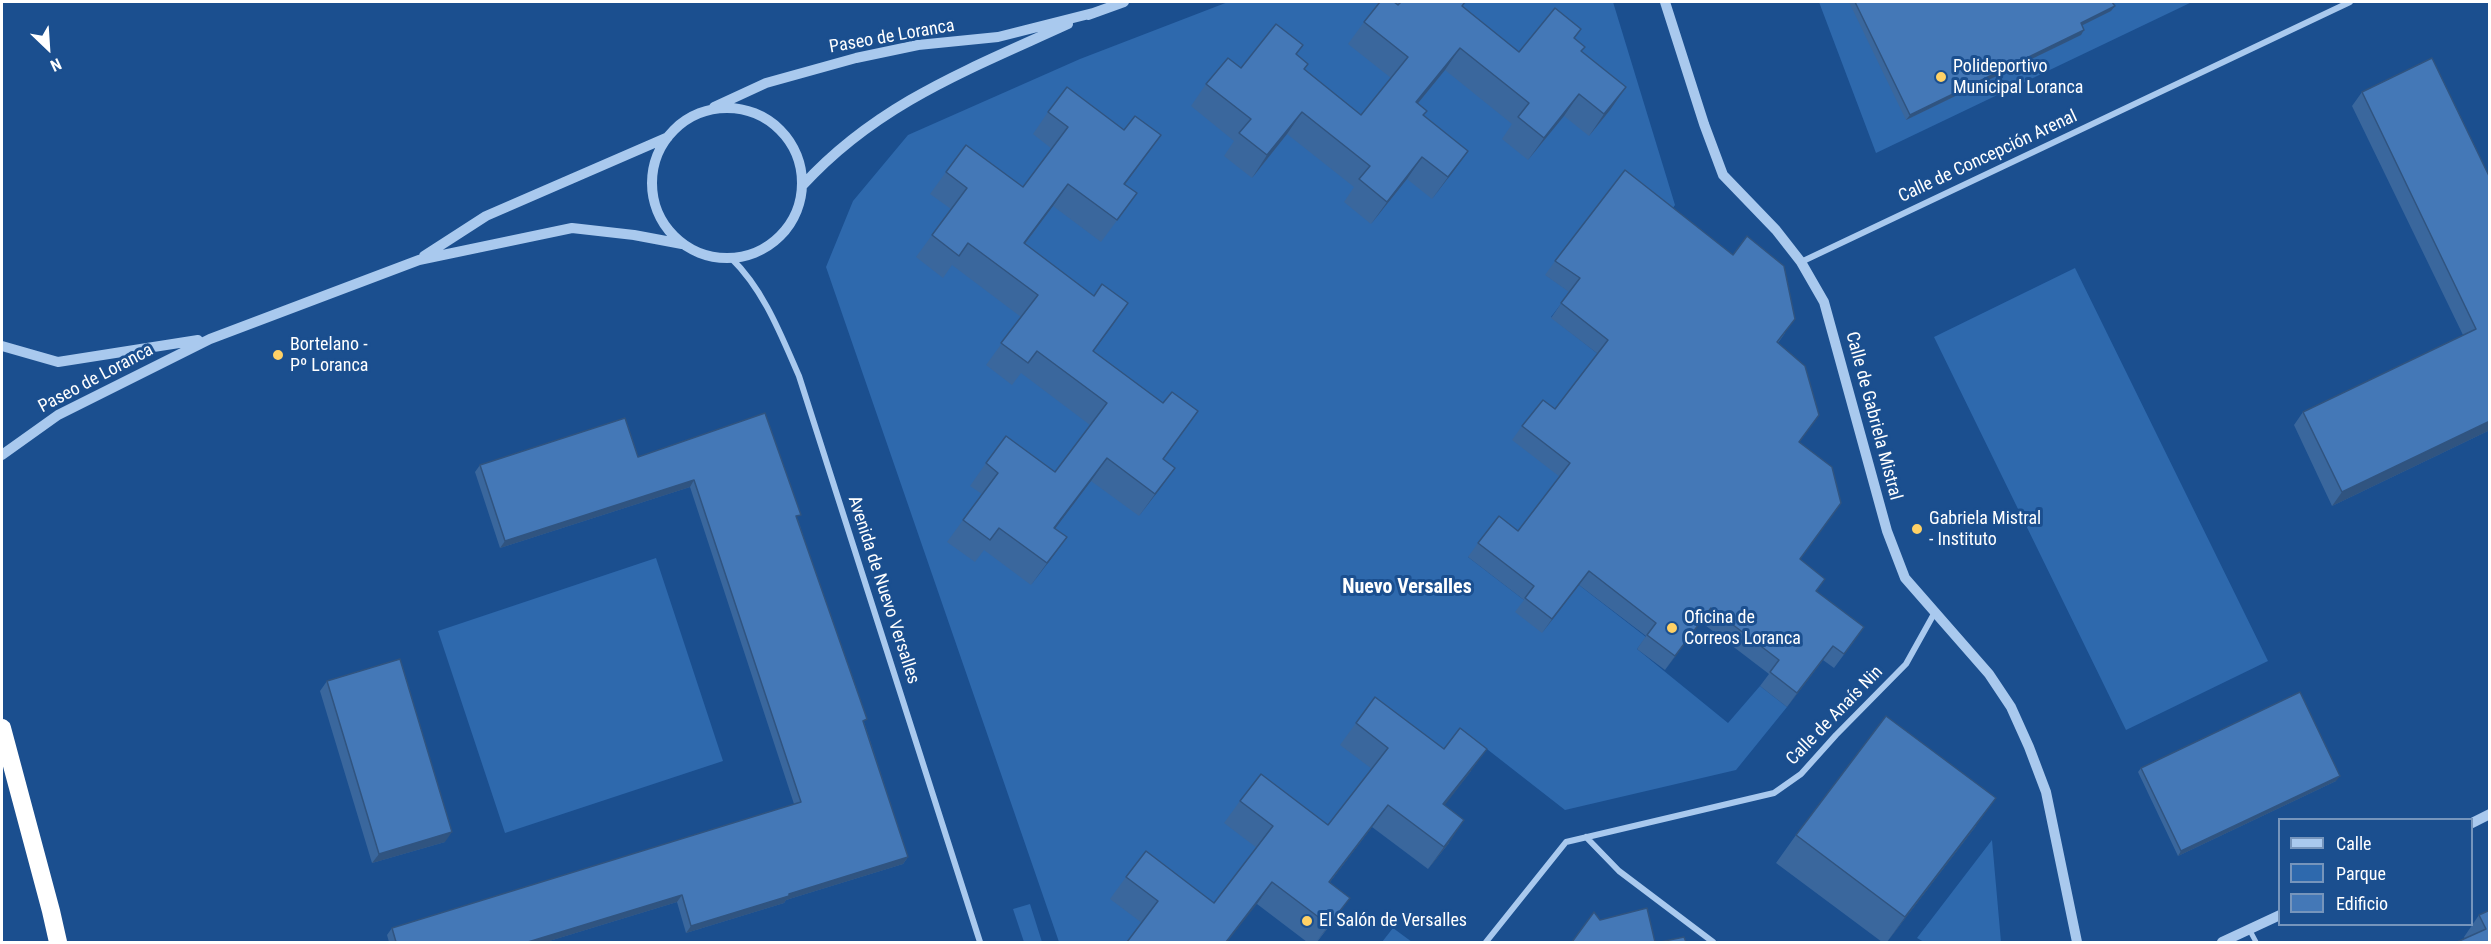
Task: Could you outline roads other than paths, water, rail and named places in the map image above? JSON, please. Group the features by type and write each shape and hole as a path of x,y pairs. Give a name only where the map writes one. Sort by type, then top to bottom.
{"highway":[{"path":"2,728 51,911 57,942"}],"street":[{"name":"Paseo de Loranca","path":"803,185 826,159 856,134 920,92 1093,13 1124,2"},
{"name":"Calle de Gabriela Mistral","path":"1665,2 1704,124 1723,175 1776,230 1802,262 1824,302 1894,554 1905,578 1989,674 2011,707 2029,747 2046,792 2077,942"},
{"name":"Calle de Concepción Arenal","path":"1802,262 2350,2"},
{"name":"Paseo de Loranca","path":"703,112 766,82 856,58 918,45 998,37 1093,13"},
{"path":"730,108 748,111 772,122 790,141 799,159 803,185 798,210 790,226 771,245 748,256 731,258 705,255 682,244 663,223 654,198 653,172 656,159 668,138 680,125 703,112 730,108"},
{"name":"Paseo de Loranca","path":"418,260 486,216 668,138"},
{"name":"Paseo de Loranca","path":"2,455 58,415 210,339 418,260 572,228 682,244"},
{"name":"Avenida de Nuevo Versalles","path":"731,258 739,266 774,318 799,376 980,942"},
{"name":"Paseo de Loranca","path":"2,346 58,362 210,339"},
{"name":"Calle de Anaís Nin","path":"1486,942 1566,842 1774,793 1801,774 1906,664 1935,612"},
{"path":"2473,822 2490,814"},
{"path":"1586,837 1619,871 1713,942"},
{"path":"2222,942 2278,916"},
{"path":"2249,929 2256,942"}],"place":[{"name":"Polideportivo Municipal Loranca","path":"1941,77"},
{"name":"Bortelano - Pº Loranca","path":"278,355"},
{"name":"Gabriela Mistral - Instituto","path":"1917,529"},
{"name":"Oficina de Correos Loranca","path":"1672,628"},
{"name":"El Salón de Versalles","path":"1307,921"}],"district":[{"name":"Nuevo Versalles","path":"1407,588"}]}
